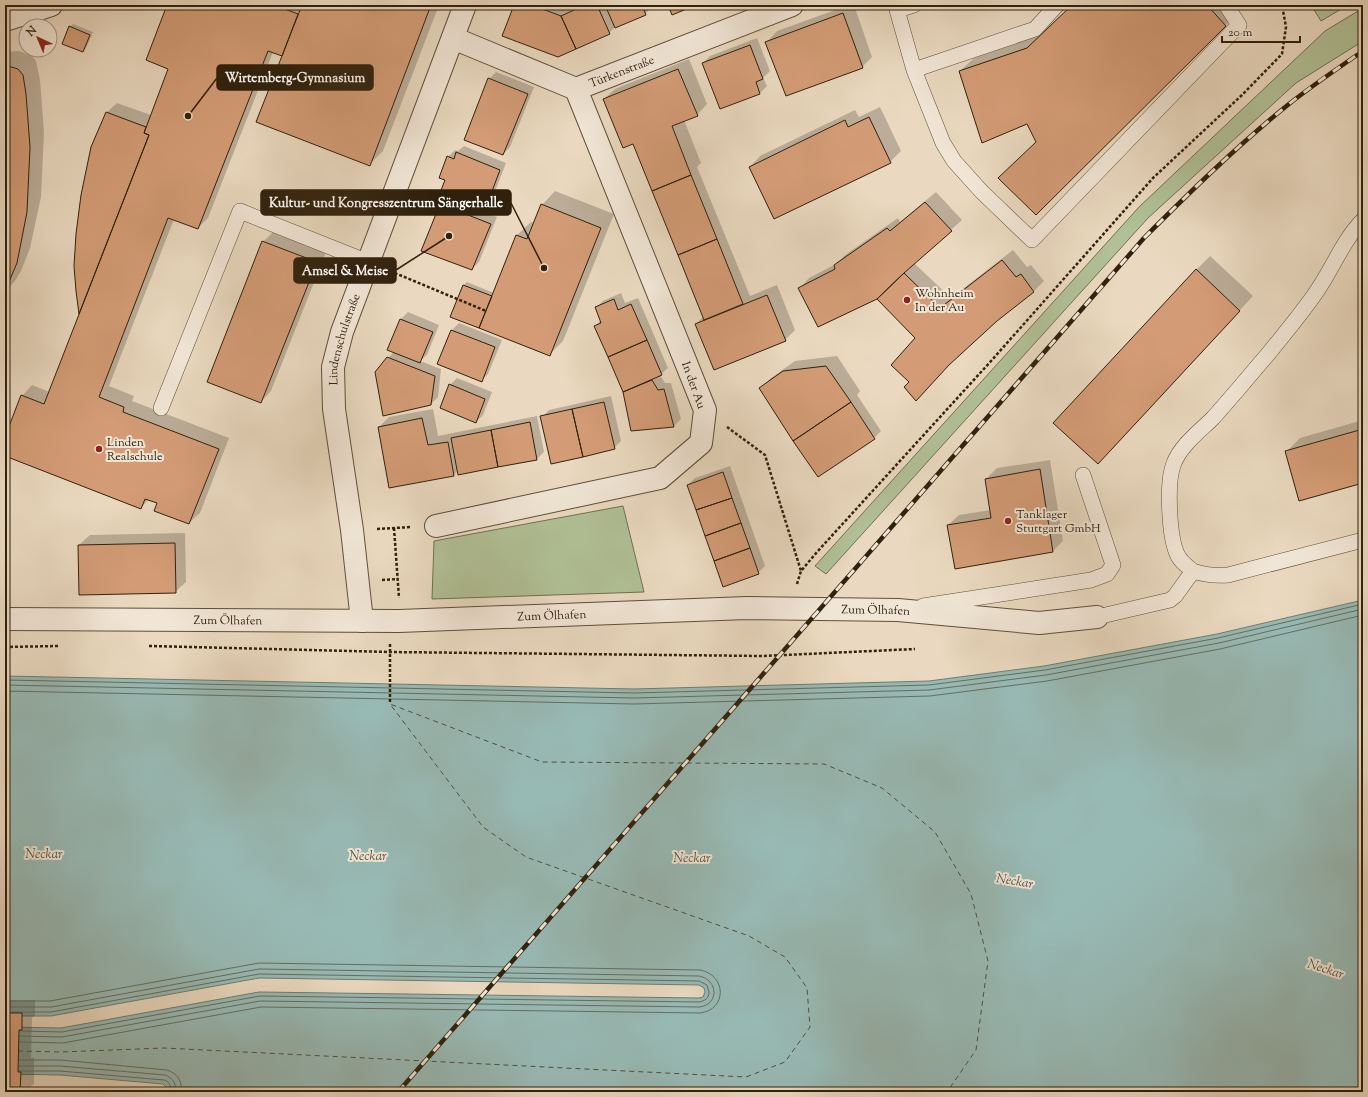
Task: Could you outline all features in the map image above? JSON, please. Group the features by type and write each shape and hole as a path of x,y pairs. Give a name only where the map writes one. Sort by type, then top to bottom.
{"street":[{"path":"5,20 51,5"},
{"name":"Lindenschulstraße","path":"362,621 352,530 334,409 333,367 342,332 465,5"},
{"name":"Türkenstraße","path":"453,38 576,89 792,5"},
{"name":"In der Au","path":"436,526 660,478 701,443 705,410 576,89"},
{"name":"Zum Ölhafen","path":"5,619 398,621 739,608 898,610 1039,623 1098,617"}],"lane":[{"path":"914,5 897,10 914,70 943,143 954,161 981,191 1032,240 1239,25 1226,5"},
{"path":"914,70 1035,29 1057,5"},
{"path":"161,408 240,211 368,262"},
{"path":"1363,216 1318,290 1305,308 1240,388 1184,448 1174,463 1169,485 1169,506 1172,532 1177,554 1183,563 1193,571 1203,575 1228,575 1363,540"},
{"path":"898,610 1091,580 1107,574 1113,565 1083,475"},
{"path":"1098,617 1170,600 1175,596 1193,571"}],"path":[{"path":"791,608 801,571 1154,178 1242,95 1282,54 1286,27 1282,5"},
{"path":"368,262 486,311"},
{"path":"705,410 764,455 801,571"},
{"path":"352,530 436,526"},
{"path":"394,528 399,599 398,621"},
{"path":"5,646 61,646"},
{"path":"145,646 390,652 763,656 915,649"},
{"path":"390,652 390,704"}],"green space":[{"path":"1311,5 1348,5 1321,21"},
{"path":"1363,8 1363,41 1296,83 1148,218 826,574 815,566 1139,207 1325,31"},
{"path":"623,506 644,592 432,599 434,541"}],"water":[{"name":"Neckar","path":"1363,600 1363,1092 134,1092 163,1090 167,1088 163,1084 60,1075 5,1074 5,1027 61,1028 259,992 699,998 703,997 705,992 704,988 699,985 259,978 51,1016 5,1016 5,676 634,689 929,681 1044,666 1217,634"}],"building":[{"path":"167,5 197,5 205,8 206,5 283,5 282,8 298,14 282,56 268,51 198,229 168,218 99,397 124,407 123,412 219,449 189,524 154,511 157,503 145,499 141,509 5,456 5,437 21,395 44,404 149,135 144,133 168,69 146,60"},
{"path":"302,5 431,5 370,166 256,122"},
{"path":"514,5 532,5 561,16 576,49 558,57 502,36"},
{"path":"547,5 564,5 562,10"},
{"path":"585,5 597,5 610,34 576,49 561,16"},
{"path":"605,5 642,5 646,15 615,28"},
{"path":"668,5 696,5 672,15"},
{"path":"1072,5 1207,5 1226,26 1036,215 998,178 1036,142 1027,124 982,143 959,71 1027,48"},
{"path":"843,13 863,68 786,96 765,42"},
{"path":"69,26 90,35 83,52 62,44"},
{"path":"750,45 763,79 756,82 760,94 720,109 702,63"},
{"path":"5,65 18,69 23,75 30,147 27,212 17,263 5,291"},
{"path":"678,69 698,116 672,126 691,175 652,191 633,144 623,148 603,99"},
{"path":"488,78 528,94 503,155 464,140"},
{"path":"106,112 146,127 144,133 149,135 79,314 74,266 81,195 91,147"},
{"path":"869,117 891,163 774,219 749,167 845,120 848,127"},
{"path":"456,152 500,170 483,215 438,198 445,180 439,178 447,156 454,159"},
{"path":"691,175 717,239 678,255 652,191"},
{"path":"925,202 952,231 877,299 818,327 798,288 835,269 834,265 887,228 890,231"},
{"path":"440,204 491,224 472,270 421,251"},
{"path":"541,204 601,228 550,356 479,328 516,235 527,239"},
{"path":"717,239 743,304 704,320 678,255"},
{"path":"262,241 317,262 261,403 207,382"},
{"path":"1002,260 1016,277 1021,274 1034,292 997,321 949,365 916,401 904,387 909,382 891,365 915,338 877,299 904,273 940,308"},
{"path":"1196,269 1240,311 1098,464 1053,423"},
{"path":"463,285 492,296 479,328 450,317"},
{"path":"767,295 786,341 714,370 695,324"},
{"path":"614,299 618,310 631,304 647,340 608,357 594,326 601,323 595,307"},
{"path":"400,319 433,332 420,363 387,350"},
{"path":"451,330 495,347 482,382 437,364"},
{"path":"647,340 662,375 623,392 608,357"},
{"path":"387,357 435,376 431,405 383,416 375,372"},
{"path":"826,366 851,402 793,441 759,388 783,371"},
{"path":"652,380 658,390 664,389 674,427 631,431 623,392"},
{"path":"449,384 485,399 476,423 440,408"},
{"path":"604,402 615,449 583,457 572,409"},
{"path":"851,402 875,439 818,477 793,441"},
{"path":"572,409 583,457 551,464 540,416"},
{"path":"422,418 428,445 448,442 454,476 389,488 378,427"},
{"path":"530,422 537,460 498,467 491,430"},
{"path":"1363,429 1363,483 1299,501 1285,451"},
{"path":"491,430 498,467 458,475 451,438"},
{"name":"Tanklager Stuttgart GmbH","path":"1040,469 1053,552 955,569 947,525 991,518 985,479"},
{"path":"723,472 732,498 696,510 687,485"},
{"path":"732,498 741,523 705,536 696,510"},
{"path":"741,523 750,548 714,561 705,536"},
{"path":"175,543 176,593 79,595 78,545"},
{"path":"750,548 759,574 723,587 714,561"},
{"path":"5,1013 22,1013 22,1030 19,1030 18,1072 21,1072 20,1092 5,1092 5,1071 8,1071 9,1030 5,1030"}],"ferry route":[{"path":"18,1051 61,1052 164,1048 746,1077 785,1062 810,1027 807,988 785,957 749,936 526,857 483,827 390,704 542,762 824,764 882,788 935,832 971,894 988,961 976,1050 947,1092"}],"railway":[{"path":"398,1092 1144,238 1251,136 1307,90 1363,51"}],"place":[{"name":"Wirtemberg-Gymnasium","path":"188,116"},
{"name":"Amsel & Meise","path":"449,236"},
{"name":"Kultur- und Kongresszentrum Sängerhalle","path":"544,268"},
{"name":"Wohnheim In der Au","path":"907,300"},
{"name":"Linden Realschule","path":"99,449"},
{"name":"Tanklager Stuttgart GmbH","path":"1008,521"}]}
